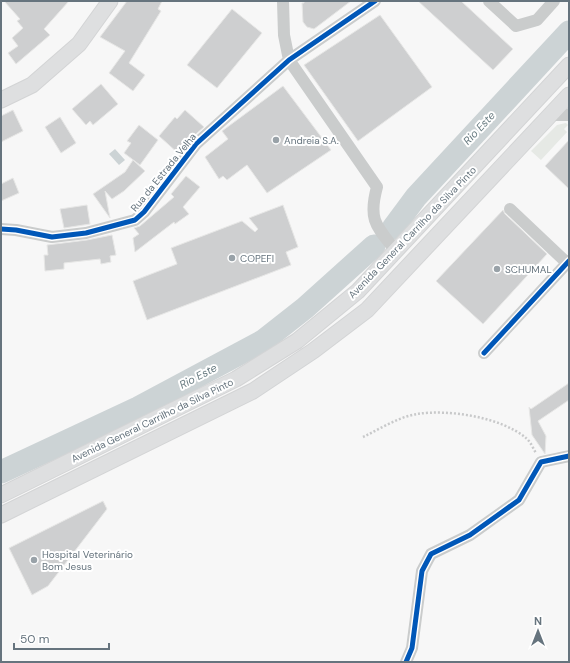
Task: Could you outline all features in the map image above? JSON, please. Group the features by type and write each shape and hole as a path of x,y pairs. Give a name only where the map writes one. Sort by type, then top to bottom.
{"main road":[{"path":"1,100 32,85 79,44 110,1"},
{"name":"Avenida General Carrilho da Silva Pinto","path":"1,495 236,379 297,341 358,291 569,65"},
{"name":"Avenida General Carrilho da Silva Pinto","path":"1,515 253,391 313,351 367,310 569,95"}],"street":[{"path":"283,1 284,35 289,60 377,186 373,202 373,217 377,228 396,251"},
{"name":"Rua da Estrada Velha","path":"1,229 16,230 52,237 86,233 135,220 144,212 196,144 289,60 375,1"},
{"path":"490,1 516,26 536,20 554,1"},
{"path":"550,115 569,115"},
{"path":"484,353 568,262 510,209"},
{"path":"406,662 412,648 422,571 431,554 470,535 498,517 519,500 541,462 569,456"}],"path":[{"path":"363,437 405,416 417,414 468,416 500,423 527,438 541,462"}],"shaded area":[{"path":"566,123 568,125 564,129 567,132 541,160 531,151 557,125"},
{"path":"115,149 125,160 119,165 109,154"}],"building":[{"path":"4,1 69,1 44,29 50,35 16,64 8,53 18,46 12,38 23,28 17,21 20,19"},
{"path":"127,1 162,1 158,9 161,11 129,63 145,75 133,91 109,73 125,51 100,37"},
{"path":"304,1 351,1 314,29 307,27 303,22 302,3 304,3"},
{"path":"418,1 461,1 513,49 493,70"},
{"path":"232,9 262,33 217,88 187,65"},
{"path":"380,15 432,87 358,141 304,65"},
{"path":"101,84 118,104 93,125 90,121 86,125 72,109"},
{"name":"Andreia S.A.","path":"283,86 331,150 267,193 247,165 227,180 223,176 219,179 205,157 228,139 222,131"},
{"path":"13,110 23,131 1,142 1,116"},
{"path":"185,110 204,127 190,139 179,154 159,136 175,117 177,119"},
{"path":"60,117 76,143 61,153 45,127"},
{"path":"139,125 158,140 140,165 124,153 131,143 127,141"},
{"path":"569,140 569,189 545,166"},
{"path":"133,160 145,171 124,191 112,199 105,191 110,218 93,194 125,172"},
{"path":"186,176 200,187 183,207 189,214 175,224 174,222 135,252 133,238 139,234 134,228 140,226 174,197 171,194"},
{"path":"13,178 19,193 1,201 1,184"},
{"path":"87,205 90,224 64,228 60,209"},
{"name":"COPEFI","path":"283,205 298,247 286,252 291,265 147,320 133,281 177,264 171,248 242,221 255,232 258,229 249,218"},
{"path":"503,210 505,214 547,254 483,324 436,281"},
{"path":"112,235 116,255 110,256 111,262 101,264 100,259 64,263 64,269 45,271 44,255 48,255 47,245"},
{"path":"569,383 569,400 538,421 546,436 545,454 532,435 529,407 531,409"},
{"path":"103,501 107,509 48,586 32,595 9,548"}],"waterway":[{"name":"Rio Este","path":"393,228 416,197 569,32"},
{"name":"Rio Este","path":"1,472 138,408 263,341 305,308 374,246"}],"cycle path":[{"path":"1,229 16,230 52,237 86,233 135,220 144,212 196,144 289,60 375,1"},
{"path":"484,353 569,261"},
{"path":"406,662 412,648 422,571 431,554 470,535 519,500 541,462 569,456"}],"place":[{"name":"Andreia S.A.","path":"276,140"},
{"name":"COPEFI","path":"232,258"},
{"name":"SCHUMAL","path":"497,269"},
{"name":"Hospital Veterinário Bom Jesus","path":"34,560"}]}
